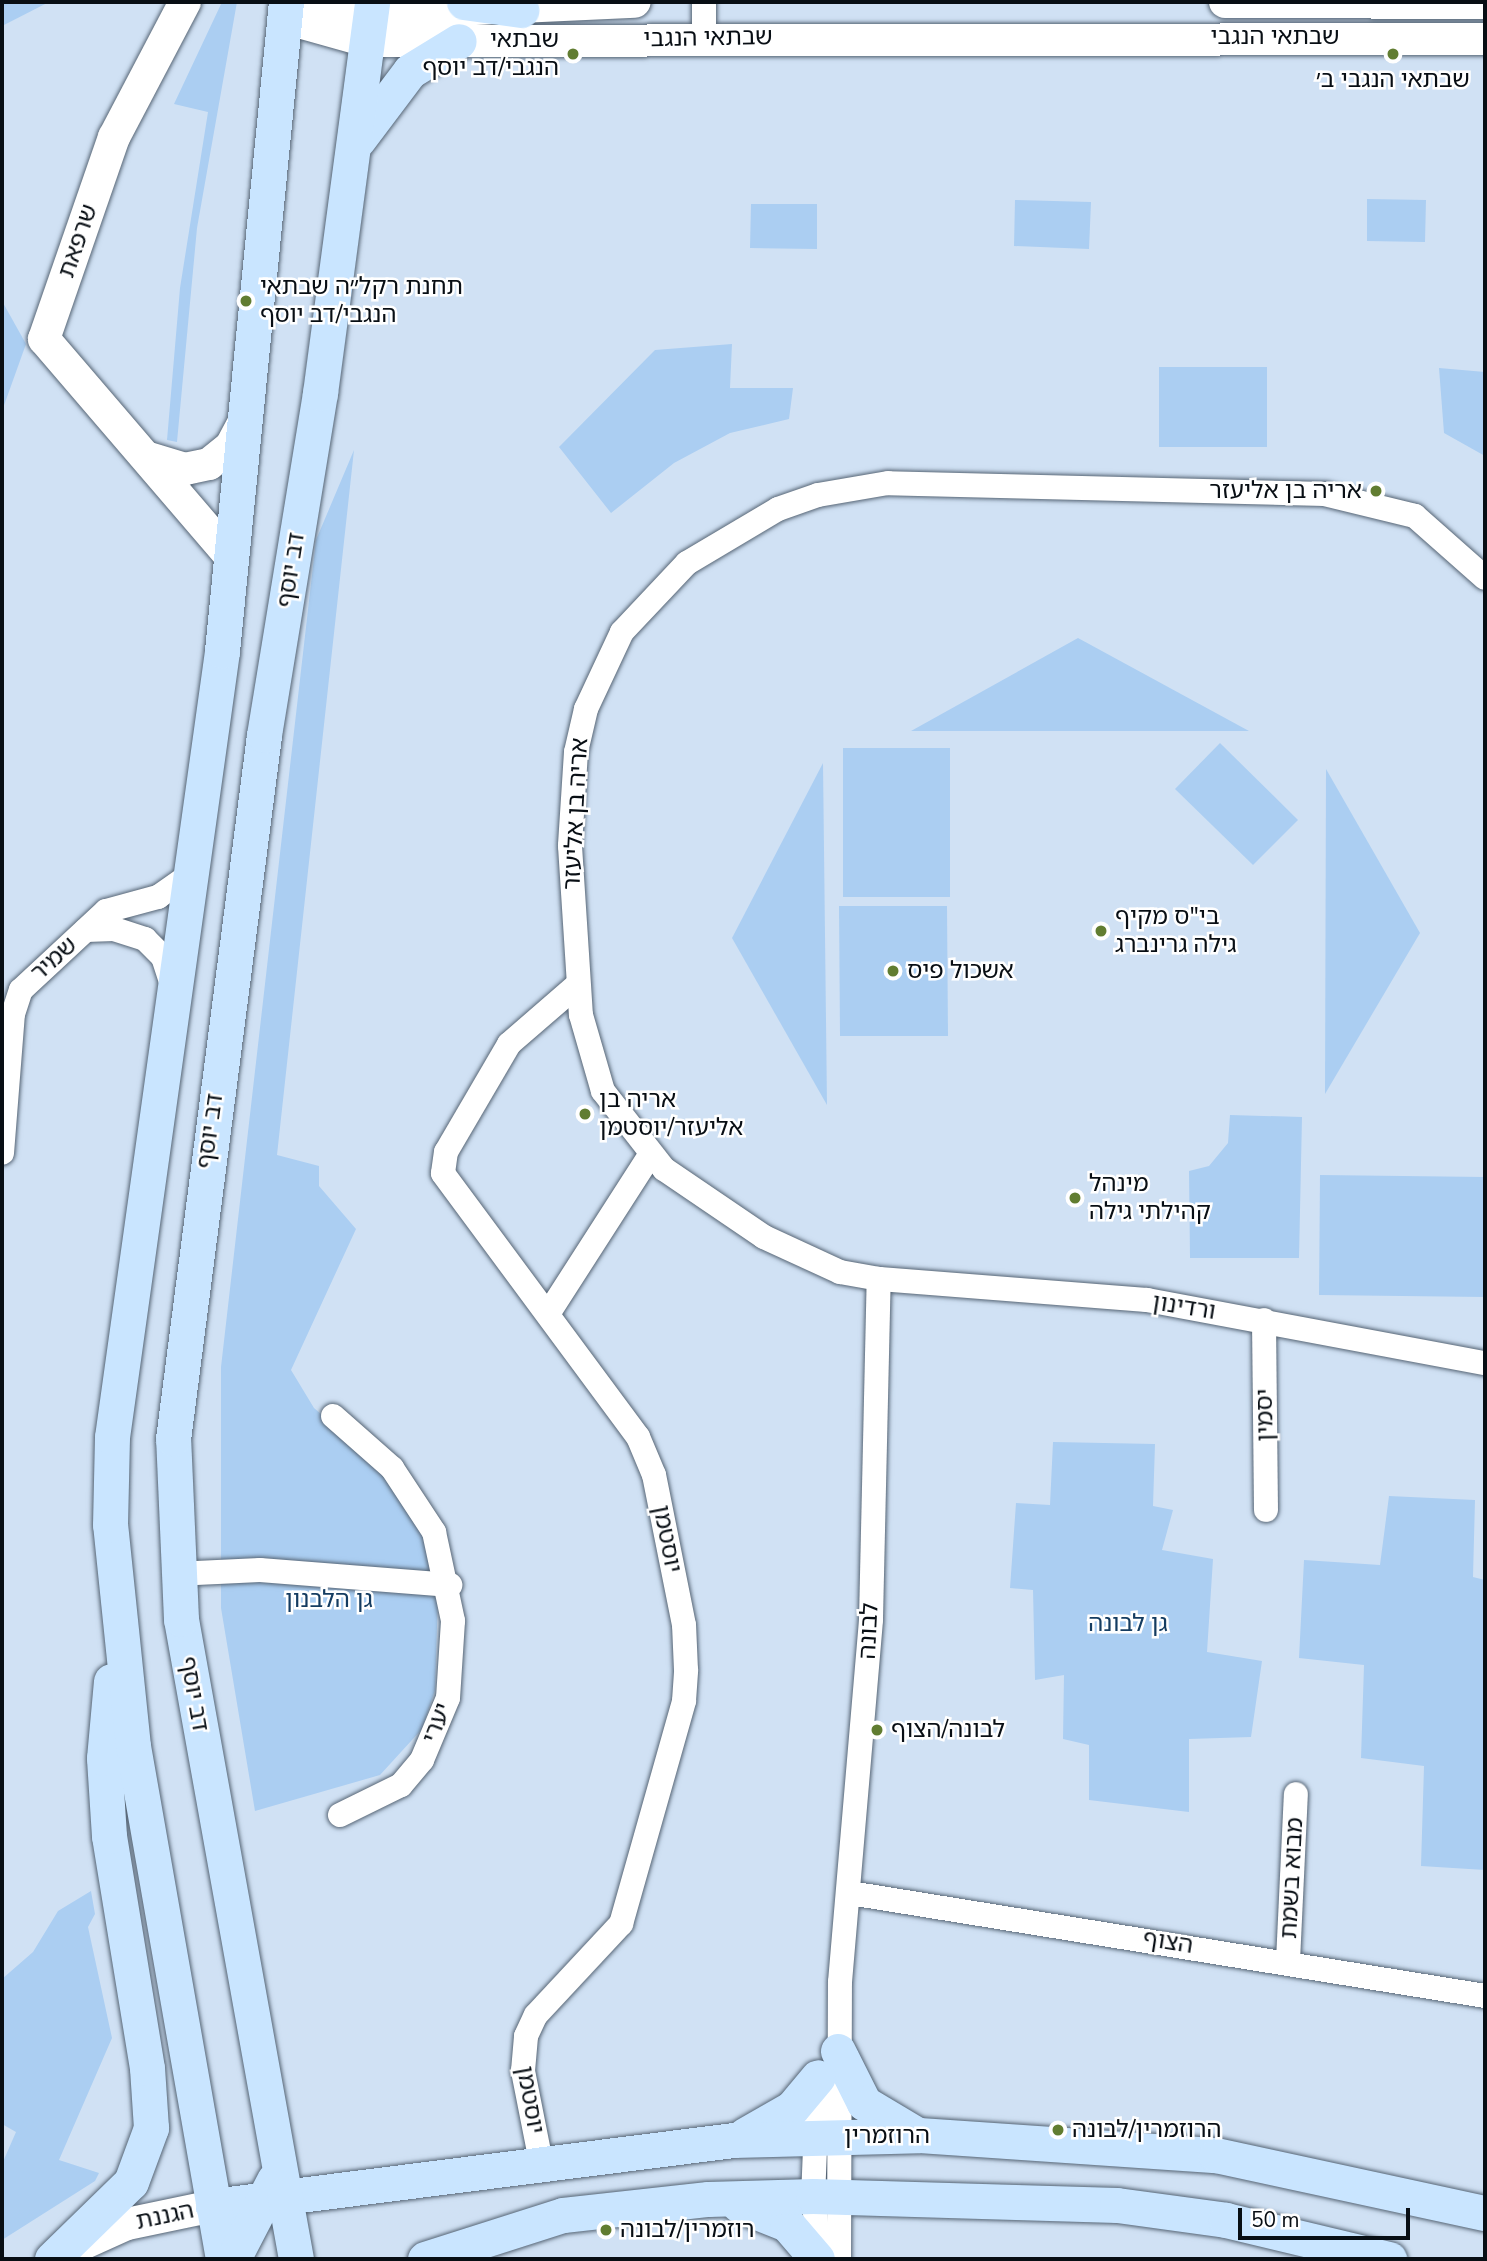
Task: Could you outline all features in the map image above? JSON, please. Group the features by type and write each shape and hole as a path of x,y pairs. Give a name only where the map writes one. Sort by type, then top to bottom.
{"main road":[{"path":"464,2 521,10"},
{"path":"223,2259 144,1814 119,1632 110,1525 112,1437 231,557 286,10"},
{"name":"דב יוסף","path":"288,2250 175,1574 179,1365 369,19"},
{"path":"352,149 397,84 459,41"},
{"path":"52,2259 131,2182 151,2129 148,2068 109,1836 104,1758 119,1632"},
{"path":"733,2140 792,2108 828,2064 864,2103 919,2135"},
{"name":"הרוזמרין","path":"277,2184 321,2189 733,2140 919,2135 1216,2155 1485,2213"},
{"path":"233,2259 277,2184"},
{"name":"הגננת","path":"213,2206 277,2184"},
{"path":"288,2250 321,2189"},
{"path":"425,2259 563,2215 708,2199 826,2196 1117,2205 1226,2220 1389,2259"},
{"path":"708,2199 788,2224 819,2259"}],"street":[{"name":"שרפאת","path":"185,2 114,137 44,339 149,458 231,557"},
{"name":"שבתאי הנגבי","path":"369,19 635,2"},
{"path":"704,2 704,37"},
{"name":"שבתאי הנגבי","path":"1226,2 1485,3"},
{"name":"שבתאי הנגבי","path":"286,10 369,19 459,41 704,37 1485,39"},
{"path":"149,458 185,469 209,464 231,446 245,420"},
{"name":"אריה בן אליעזר","path":"879,1279 840,1272 764,1237 692,1192 650,1155 603,1091 586,1046 577,985 570,846 576,752 602,669 629,624 687,562 778,509 888,483 1325,494 1415,516 1485,578"},
{"name":"שמיר","path":"2,1153 7,1013 36,971 106,911 158,897 188,876"},
{"name":"שמיר","path":"86,930 114,929 145,939 163,957 173,989"},
{"name":"יוסטמן","path":"541,2162 523,2071 526,2036 536,2015 621,1924 684,1701 686,1670 684,1625 654,1475 616,1400 443,1173 446,1152 509,1044 577,985"},
{"path":"548,1314 650,1155"},
{"name":"ורדינון","path":"879,1279 1147,1300 1482,1361"},
{"name":"לבונה","path":"826,2196 828,2064 850,1894 871,1619 879,1279"},
{"name":"יסמין","path":"1264,1320 1266,1510"},
{"name":"יערי","path":"333,1416 392,1468 434,1532 450,1585 453,1661 438,1730 401,1785 340,1815"},
{"path":"175,1574 260,1570 450,1585"},
{"name":"מבוא בשמת","path":"1289,1961 1296,1794"},
{"name":"הצוף","path":"850,1894 1289,1961 1485,1996"},
{"name":"לבונה","path":"826,2136 828,2064 840,1982"},
{"path":"819,2259 826,2196"},
{"path":"826,2196 839,2259"},
{"name":"הגננת","path":"52,2259 116,2228 213,2206"}],"green space":[{"path":"2,2 49,2 2,26"},
{"path":"222,2 237,2 197,228 177,442 167,440 180,288 208,112 174,104"},
{"path":"1367,199 1426,200 1425,242 1367,241"},
{"path":"1015,200 1091,202 1089,249 1014,246"},
{"path":"751,204 817,204 817,249 750,248"},
{"path":"2,301 26,344 2,411"},
{"path":"732,344 730,388 793,388 789,419 730,433 674,463 611,513 559,447 655,350"},
{"path":"1159,367 1267,367 1267,447 1159,447"},
{"path":"1439,368 1485,372 1485,456 1444,433"},
{"name":"גן הלבנון","path":"354,450 277,1155 319,1166 319,1186 356,1229 291,1370 314,1408 387,1471 426,1536 438,1595 435,1690 422,1729 380,1775 255,1811 221,1608 221,1367 316,540"},
{"path":"1078,638 1249,731 911,731"},
{"path":"1220,743 1298,820 1253,865 1175,789"},
{"path":"843,748 950,748 950,897 843,897"},
{"path":"823,763 827,1105 732,938"},
{"path":"1326,769 1420,933 1325,1094"},
{"name":"אשכול פיס","path":"839,906 947,906 948,1036 840,1036"},
{"path":"1230,1115 1302,1117 1299,1258 1190,1258 1189,1171 1209,1166 1228,1143"},
{"path":"1320,1175 1485,1177 1485,1297 1319,1295"},
{"name":"גן לבונה","path":"1053,1442 1155,1444 1153,1506 1173,1510 1162,1550 1213,1559 1207,1652 1262,1661 1251,1737 1189,1739 1189,1812 1089,1800 1089,1745 1063,1739 1064,1675 1035,1680 1033,1590 1010,1588 1016,1503 1050,1505"},
{"path":"1389,1496 1475,1500 1473,1577 1485,1580 1485,1870 1421,1866 1424,1766 1361,1758 1364,1665 1299,1658 1304,1560 1380,1565"},
{"path":"91,1891 95,1914 88,1927 112,2038 59,2160 99,2173 95,2181 2,2240 2,2164 16,2132 2,2124 2,1979 33,1952 58,1911"}],"place":[{"name":"שבתאי הנגבי/דב יוסף","path":"573,54"},
{"name":"שבתאי הנגבי ב׳","path":"1393,54"},
{"name":"תחנת רקל״ה שבתאי הנגבי/דב יוסף","path":"246,301"},
{"name":"אריה בן אליעזר","path":"1376,491"},
{"name":"בי\"ס מקיף גילה גרינברג","path":"1101,931"},
{"name":"אשכול פיס","path":"893,971"},
{"name":"אריה בן אליעזר/יוסטמן","path":"585,1114"},
{"name":"מינהל קהילתי גילה","path":"1075,1198"},
{"name":"לבונה/הצוף","path":"877,1730"},
{"name":"הרוזמרין/לבונה","path":"1058,2130"},
{"name":"רוזמרין/לבונה","path":"606,2230"}]}
